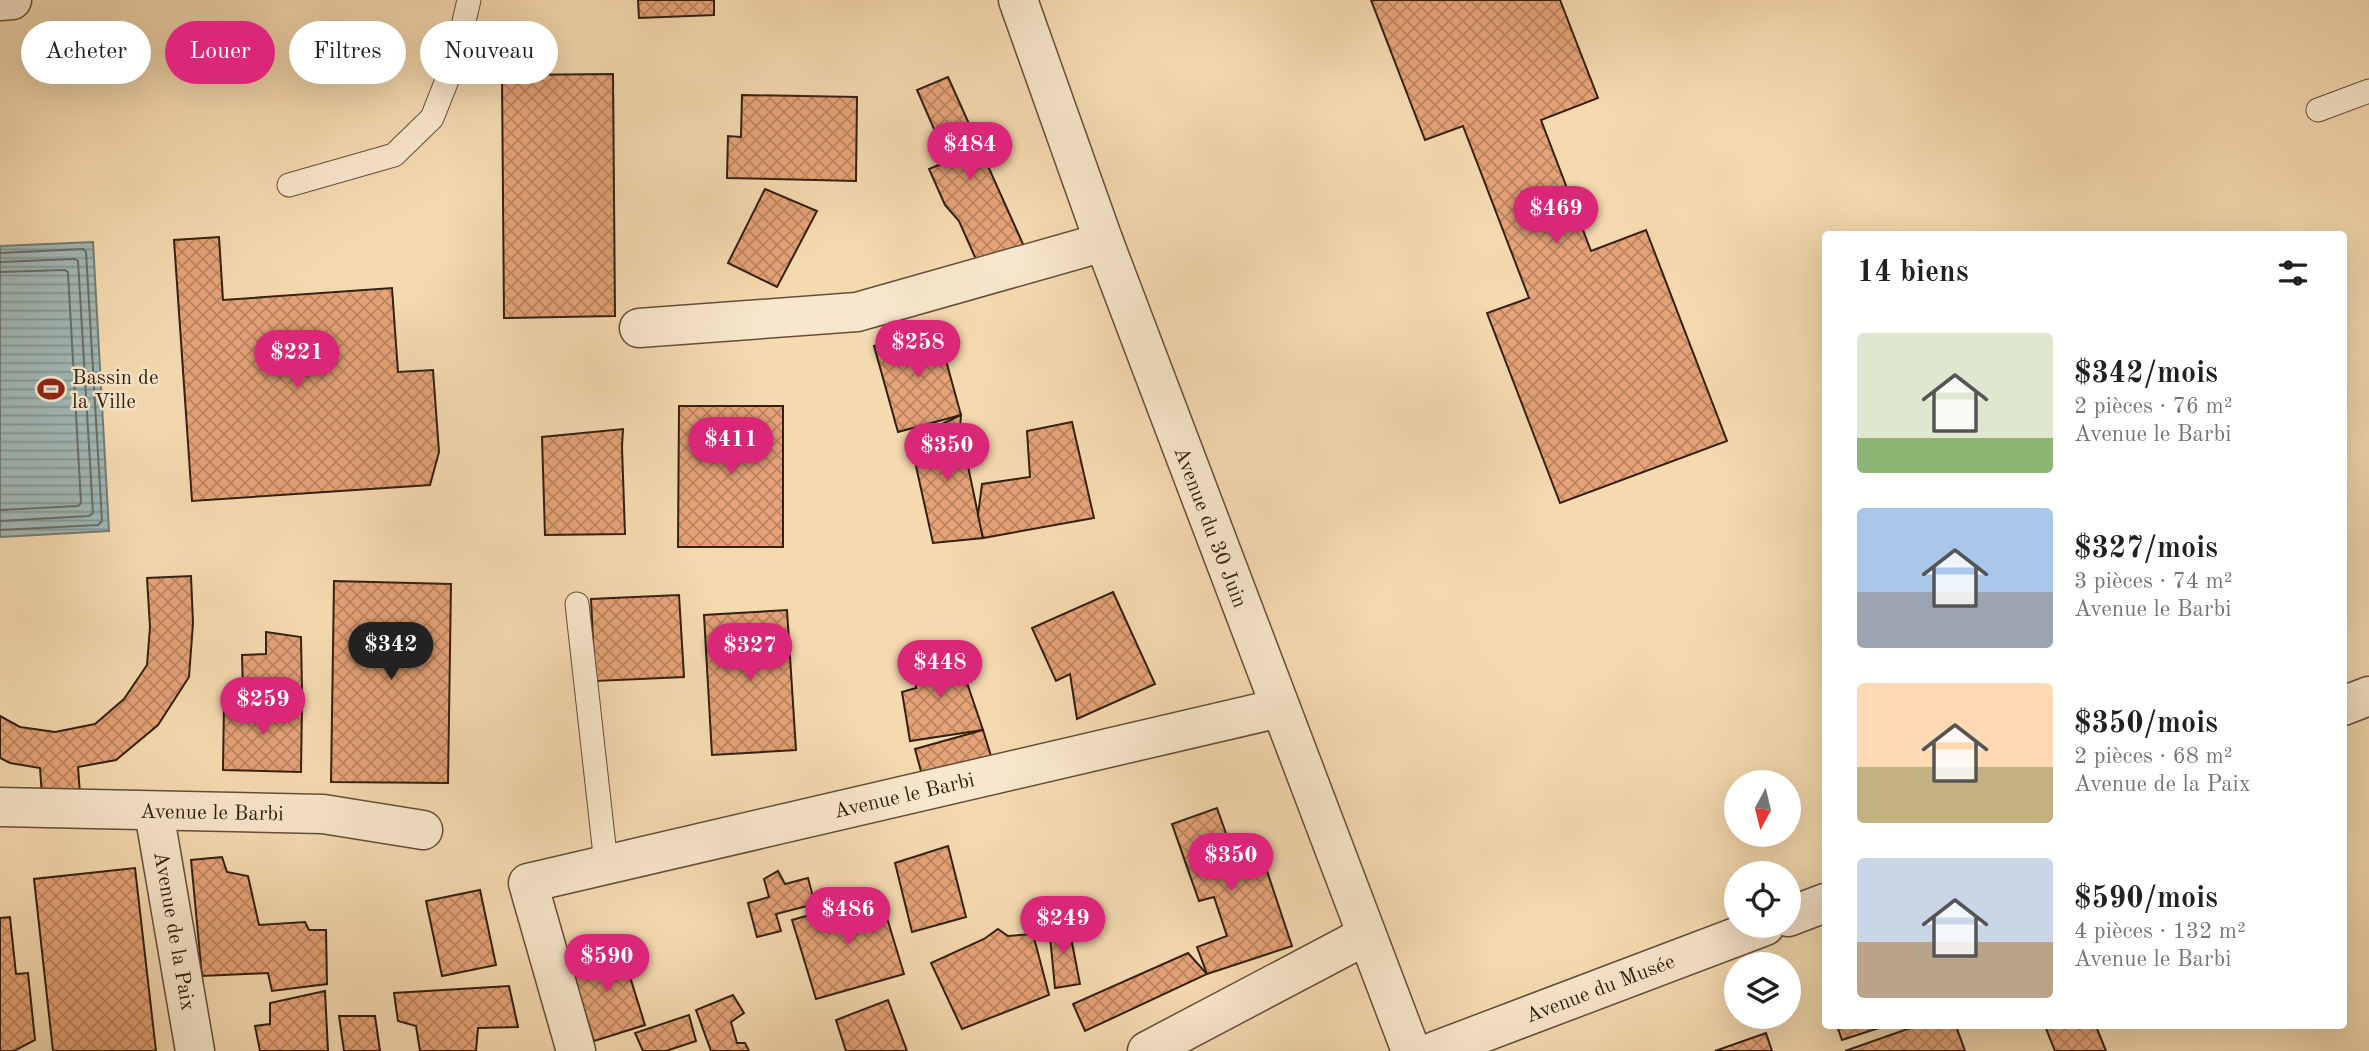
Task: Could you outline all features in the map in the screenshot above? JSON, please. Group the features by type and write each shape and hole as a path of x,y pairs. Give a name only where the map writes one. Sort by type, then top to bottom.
{"street":[{"path":"0,1 12,0"},
{"name":"Avenue du 30 Juin","path":"1018,0 1104,242 1410,1051"},
{"path":"639,328 857,312 1104,242"},
{"path":"2347,704 2369,696"},
{"name":"Avenue le Barbi","path":"576,1051 528,883 1280,708"},
{"name":"Avenue le Barbi","path":"0,807 323,814 423,830"},
{"name":"Avenue de la Paix","path":"154,812 195,1051"},
{"path":"1801,912 1822,904"},
{"path":"1147,1051 1365,936"},
{"name":"Avenue du Musée","path":"1435,1051 1733,938"}],"lane":[{"path":"289,185 394,155 432,118 455,60 469,0"},
{"path":"2318,110 2369,91"},
{"path":"578,604 606,864"}],"water":[{"name":"Bassin de la Ville","path":"93,242 109,531 0,537 0,246"}],"building":[{"path":"638,0 714,0 714,15 639,18"},
{"path":"1371,0 1560,0 1598,98 1541,120 1591,251 1646,230 1727,441 1560,503 1487,313 1529,298 1463,126 1425,140"},
{"path":"558,74 613,74 615,316 504,318 502,84 558,84"},
{"path":"948,77 1027,253 982,273 959,221 945,205 929,169 948,161 917,90"},
{"path":"742,95 857,97 856,181 727,178 728,136 741,137"},
{"path":"765,189 817,211 777,287 728,263"},
{"path":"219,237 223,300 392,288 398,372 433,370 439,452 430,485 192,501 174,240"},
{"path":"937,328 961,415 898,432 874,346"},
{"path":"679,406 783,406 783,547 678,547"},
{"path":"961,415 960,428 983,538 933,543 910,439"},
{"path":"1072,422 1094,518 983,538 978,515 982,484 1030,477 1027,431"},
{"path":"623,429 625,534 545,535 542,437"},
{"path":"191,576 193,623 189,677 158,725 116,760 78,767 80,794 42,796 40,768 10,763 0,758 0,716 20,727 55,732 95,724 124,699 147,665 150,627 147,578"},
{"path":"334,581 451,584 448,783 331,782"},
{"path":"1113,592 1155,684 1077,719 1070,674 1056,681 1032,628"},
{"path":"679,595 684,677 595,681 591,599"},
{"path":"787,610 796,750 712,755 704,615"},
{"path":"266,632 301,637 302,691 243,690 242,655 266,654"},
{"path":"964,653 964,674 983,730 910,741 902,692 916,688 914,663"},
{"path":"224,703 302,704 301,772 223,770"},
{"path":"983,730 991,756 922,775 915,749"},
{"path":"1217,808 1229,842 1243,836 1252,860 1264,862 1292,946 1207,974 1197,947 1227,936 1214,897 1199,901 1172,824"},
{"path":"948,846 966,917 912,932 895,863"},
{"path":"222,857 227,872 248,876 259,925 305,922 309,930 326,930 327,984 272,991 268,973 202,976 191,860"},
{"path":"135,868 156,1051 53,1051 34,879"},
{"path":"778,871 785,884 808,878 815,904 776,914 781,931 757,937 748,903 769,897 764,879"},
{"path":"480,890 496,965 442,976 426,901"},
{"path":"880,895 904,974 816,999 792,920"},
{"path":"10,917 16,974 28,973 35,1040 14,1051 0,1051 0,918"},
{"path":"1068,922 1080,984 1055,988 1049,926"},
{"path":"998,929 1008,936 1033,934 1049,995 962,1029 931,963 984,939"},
{"path":"621,948 645,1025 594,1041 569,963"},
{"path":"1188,953 1207,974 1085,1031 1073,1004"},
{"path":"509,986 518,1027 478,1028 476,1051 420,1051 416,1026 398,1021 394,993"},
{"path":"325,991 328,1051 260,1051 255,1026 270,1024 270,1003"},
{"path":"733,995 744,1013 731,1022 737,1043 745,1043 749,1051 711,1051 696,1010"},
{"path":"888,1000 907,1051 846,1051 836,1020"},
{"path":"689,1015 696,1041 666,1051 643,1051 635,1033"},
{"path":"339,1016 375,1016 380,1051 344,1051"},
{"path":"1838,1029 1876,1029 1842,1040"},
{"path":"1907,1029 1957,1029 1965,1051 1845,1051"},
{"path":"2046,1029 2097,1029 2106,1051 2055,1051"},
{"path":"1766,1033 1772,1051 1715,1051"}],"place":[{"name":"Bassin de la Ville","path":"51,389"}]}
